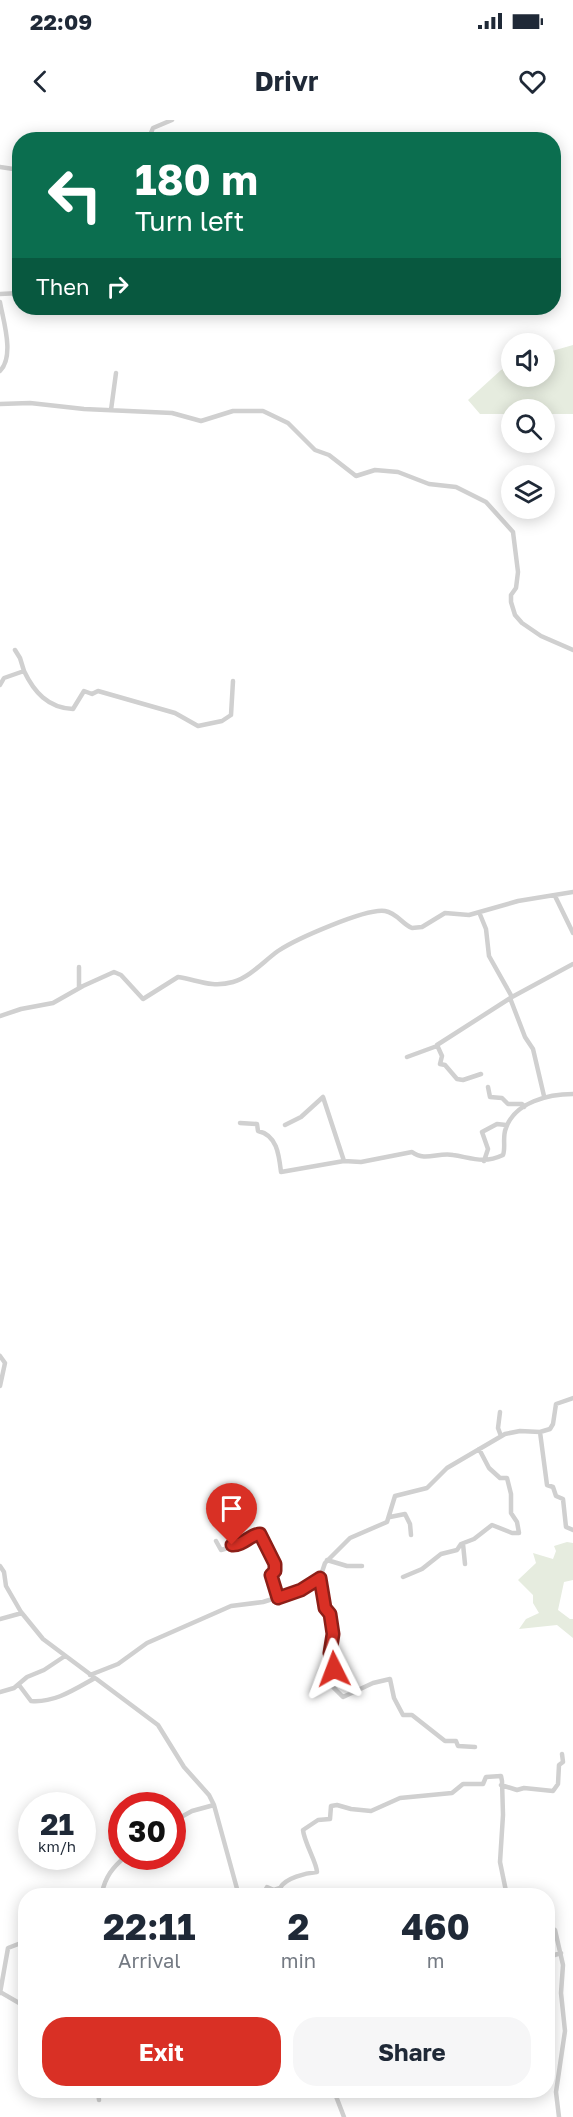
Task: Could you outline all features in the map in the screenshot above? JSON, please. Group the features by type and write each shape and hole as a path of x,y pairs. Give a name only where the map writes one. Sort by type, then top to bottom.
{"street":[{"path":"152,132 153,129 172,120"},
{"path":"0,302 7,346 5,362 0,371"},
{"path":"111,410 116,373"},
{"path":"0,404 43,404 172,413 201,420 233,411 263,411 288,423 315,450 329,455 356,476 375,470 391,470 429,484 456,487 486,502 513,532 518,572 516,588 511,595 515,615 522,623 541,636 573,650"},
{"path":"15,650 34,690 60,708 74,708 84,691 92,694 98,691 175,713 198,726 222,721 231,714 233,681"},
{"path":"0,685 4,678 24,671"},
{"path":"0,1016 21,1009 46,1006 114,972 122,975 143,999 178,977 213,985 241,979 282,949 363,913 387,911 412,928 422,927 445,914 469,915 518,901 573,892"},
{"path":"555,896 573,933"},
{"path":"479,912 486,929 489,956 511,998 525,1037 533,1048 544,1096"},
{"path":"407,1058 437,1046 439,1042 511,998 573,964"},
{"path":"79,967 79,988"},
{"path":"437,1046 442,1056 440,1064 445,1065 457,1079 463,1080 481,1074"},
{"path":"488,1087 490,1097 502,1098 508,1104 522,1104 524,1107"},
{"path":"240,1124 257,1124 258,1131 273,1138 281,1172 344,1161 360,1162 412,1152 420,1157 453,1155 474,1161 484,1161 500,1157 505,1153 503,1141 506,1125 524,1107 544,1096 573,1094"},
{"path":"285,1125 301,1118 323,1097 344,1161"},
{"path":"484,1161 488,1149 482,1132 497,1124 506,1125"},
{"path":"0,1356 5,1360 0,1383"},
{"path":"476,1747 458,1746 456,1741 445,1741 412,1715 403,1715 394,1698 390,1679 373,1683 343,1697 335,1692 332,1686 334,1669 330,1653 333,1634 330,1614 325,1608 320,1578 327,1560 350,1538 387,1522 395,1496 427,1488 447,1468 501,1436 511,1432 540,1432 550,1429 556,1404 573,1398"},
{"path":"500,1412 498,1428 501,1436"},
{"path":"540,1432 547,1485 553,1487 556,1496 564,1499 566,1527 573,1530"},
{"path":"404,1577 418,1572 441,1554 454,1551 492,1525 512,1533 519,1533 517,1522 511,1513 511,1494 507,1478 500,1478 489,1468 479,1449"},
{"path":"390,1517 405,1514 410,1524 411,1535"},
{"path":"216,1541 221,1550 239,1545 260,1534 275,1564 275,1571 271,1575 278,1598"},
{"path":"463,1544 465,1564"},
{"path":"327,1560 347,1566 362,1566"},
{"path":"0,1566 4,1572 6,1586 22,1613 43,1639 158,1725 184,1767 214,1804 238,1888"},
{"path":"19,1685 31,1701 45,1701 64,1695 118,1664 147,1643 222,1610 278,1598 301,1590 320,1578"},
{"path":"0,1619 22,1613"},
{"path":"0,1692 19,1685 27,1677 44,1670 65,1656"},
{"path":"501,1785 517,1790 524,1788 554,1790 555,1785 558,1784 559,1765 563,1762 562,1754"},
{"path":"280,1888 282,1884 299,1875 317,1872 318,1868 309,1856 309,1846 303,1830 318,1820 330,1819 331,1806 371,1811 400,1798 452,1793 464,1784 483,1784 489,1775 499,1775 501,1785 503,1815 500,1862 505,1888"},
{"path":"186,1814 214,1804"},
{"path":"102,1888 103,1883 113,1870"},
{"path":"555,1932 563,1972 561,1993 565,2031 556,2092 559,2117"},
{"path":"18,1944 8,1948 0,1993 18,2003"},
{"path":"555,1955 561,1953"},
{"path":"337,2098 344,2117"}],"shaded area":[{"path":"573,345 573,414 555,414 555,399 501,399 501,414 480,414 468,400 501,370 501,387 555,387 555,350"},
{"path":"567,1542 573,1543 573,1580 564,1582 558,1610 573,1619 573,1638 557,1625 519,1629 526,1619 539,1613 533,1603 533,1595 518,1580 536,1563 533,1553 553,1559 556,1551 554,1546"}],"route":[{"path":"232,1545 237,1546 260,1534 276,1565 271,1575 278,1598 301,1590 320,1578 325,1608 330,1614 333,1640 330,1653 334,1669"}]}
